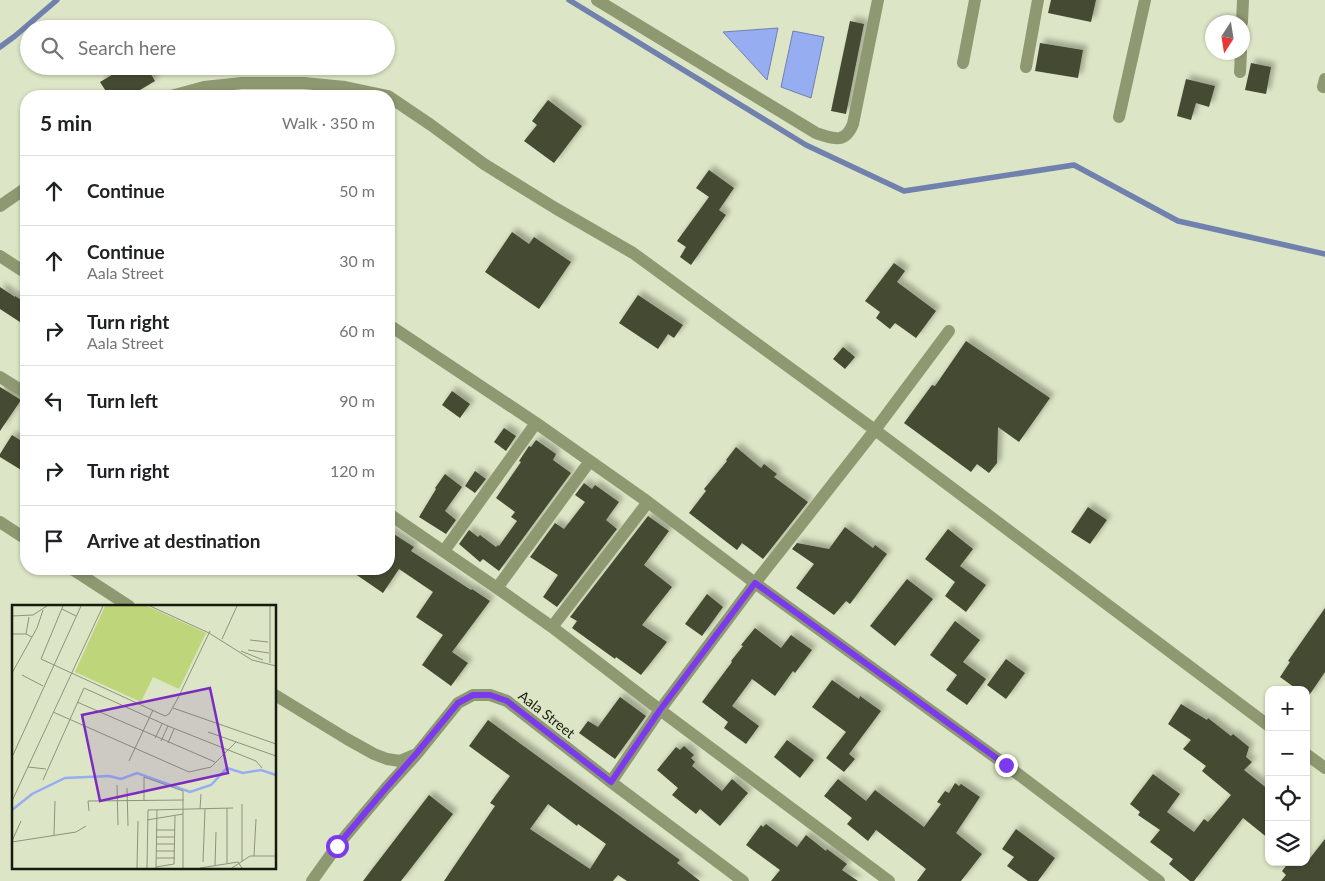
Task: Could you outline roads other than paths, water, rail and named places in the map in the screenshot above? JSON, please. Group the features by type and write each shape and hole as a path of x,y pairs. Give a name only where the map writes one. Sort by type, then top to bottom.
{"street":[{"path":"597,0 816,133 830,138 841,139 849,134 853,124 878,0"},
{"path":"963,63 975,0"},
{"path":"1026,67 1038,0"},
{"path":"1119,117 1145,0"},
{"path":"1242,15 1243,0"},
{"path":"1240,72 1241,60"},
{"path":"193,90 242,83 295,83 359,90"},
{"path":"395,101 484,164 633,253 875,430 1265,723"},
{"path":"0,206 20,192"},
{"path":"0,256 20,269"},
{"path":"395,328 536,423 648,502 755,583 1006,765 1159,881"},
{"path":"611,782 660,710 755,583 875,430 949,331"},
{"path":"0,377 20,389"},
{"path":"444,552 536,423"},
{"path":"497,588 590,461"},
{"path":"552,627 648,502"},
{"path":"395,518 552,627 889,881"},
{"path":"0,522 20,535"},
{"path":"81,575 127,605"},
{"name":"Aala Street","path":"312,881 337,846 458,703 473,695 490,695 507,701 743,881"},
{"path":"276,696 374,754 400,761 416,754"},
{"path":"1310,757 1325,768"}],"water":[{"path":"778,28 767,80 723,32"},
{"path":"793,31 824,37 811,98 781,87"}],"waterway":[{"path":"34,20 57,0"},
{"path":"569,0 806,145 904,191 1074,165 1178,221 1325,254"},
{"path":"0,47 20,32"}]}
